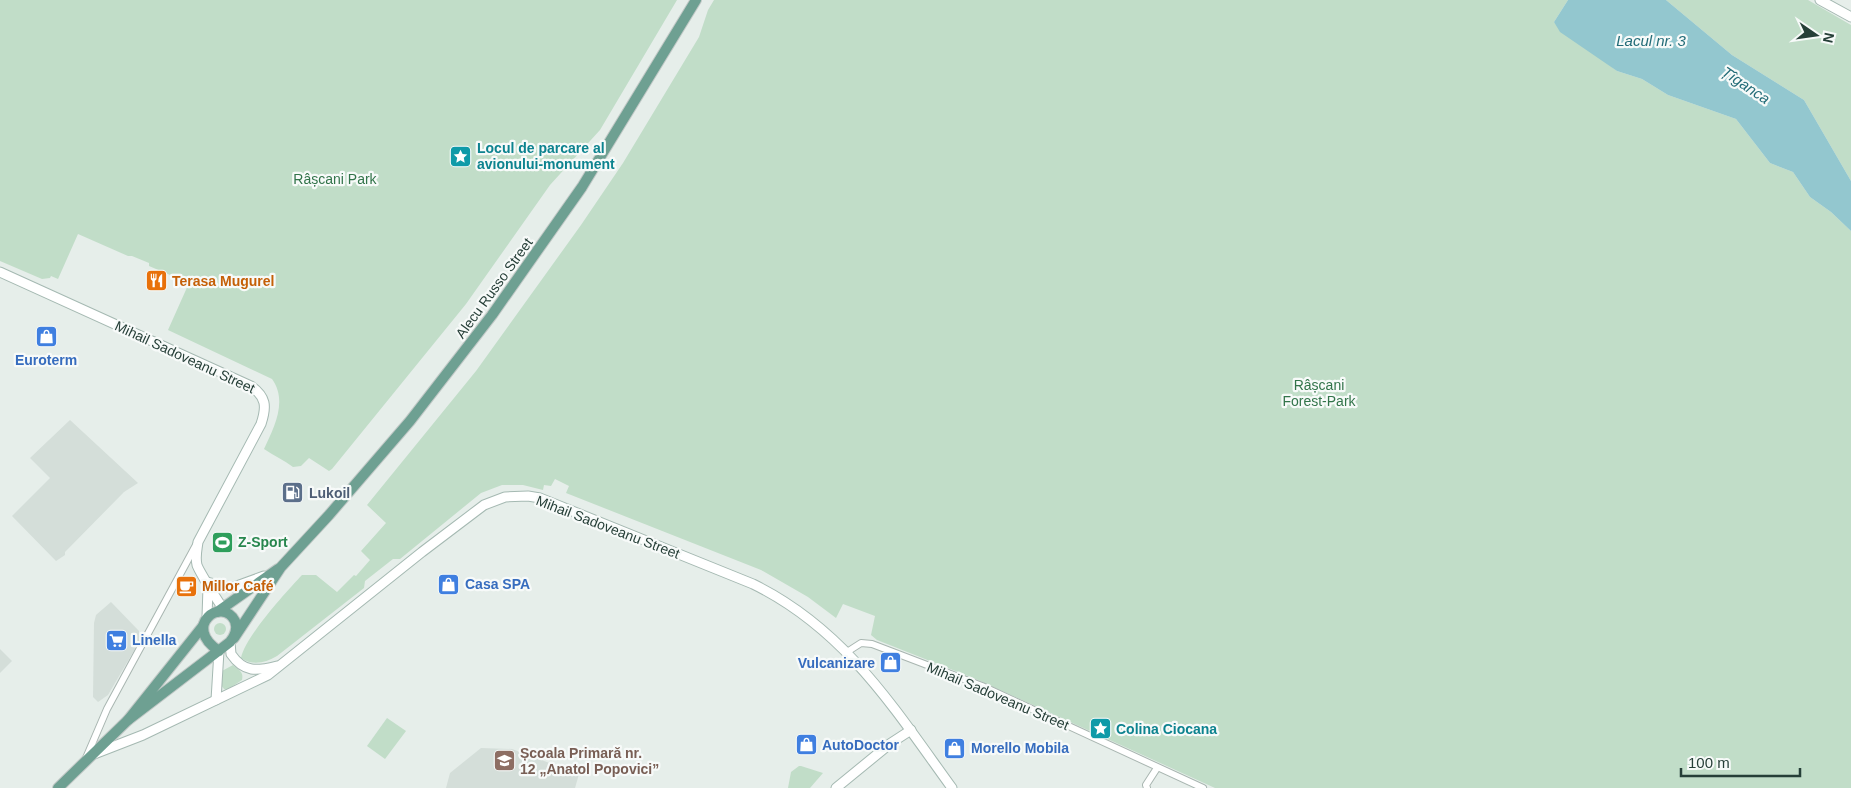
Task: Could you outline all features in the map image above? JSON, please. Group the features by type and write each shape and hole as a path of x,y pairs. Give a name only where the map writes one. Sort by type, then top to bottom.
{"main road":[{"name":"Alecu Russo Street","path":"232,640 280,567 329,515 404,428 492,315 582,187 696,0"},
{"path":"1820,0 1851,17"},
{"name":"Mihail Sadoveanu Street","path":"0,272 260,392 264,406 261,424 198,542 196,555 198,566 200,573 207,582 215,615"},
{"name":"Mihail Sadoveanu Street","path":"93,754 143,735 268,675 484,506 495,500 515,496 540,498 753,584 785,601 801,612 847,652 875,683 952,788"},
{"name":"Alecu Russo Street","path":"58,788 128,720 215,615 280,567"},
{"path":"207,582 234,587 268,575"},
{"name":"Mihail Sadoveanu Street","path":"207,582 215,615"},
{"path":"219,651 208,642 203,632 215,615 235,621 236,627 232,640 231,654 246,672 246,680 239,688"},
{"path":"216,700 219,651 232,640"},
{"name":"Alecu Russo Street","path":"128,720 219,651"},
{"path":"243,668 264,669 279,666"},
{"path":"218,685 221,691 229,693"},
{"path":"836,788 911,730"}],"street":[{"path":"85,762 107,709 198,542"},
{"name":"Mihail Sadoveanu Street","path":"847,652 861,643 872,644 982,686 1202,788"},
{"path":"1147,788 1146,785 1157,768"}],"shaded area":[{"path":"70,420 138,483 124,492 65,552 65,555 56,561 12,516 50,478 30,458"},
{"path":"111,602 139,631 139,642 108,695 98,702 93,697 94,623 96,615"},
{"path":"0,649 12,661 0,673"},
{"name":"Școala Primară nr. 12 „Anatol Popovici”","path":"481,748 512,749 579,774 575,788 446,788 450,773"}],"green space":[{"name":"Râșcani Park","path":"0,0 677,0 600,130 550,185 466,304 329,471 309,458 301,466 293,467 264,449 278,414 279,396 277,387 272,379 168,330 189,283 149,266 149,263 78,234 58,279 51,276 50,278 42,279 0,261"},
{"name":"Râșcani Forest-Park","path":"714,0 1568,0 1554,22 1617,71 1642,79 1668,95 1736,119 1770,163 1793,172 1810,197 1831,212 1851,231 1851,788 1215,788 978,680 877,640 871,635 875,616 843,604 836,618 808,597 761,570 566,493 569,486 555,479 551,486 544,485 543,490 523,485 502,485 481,493 400,559 393,559 365,581 364,588 277,656 259,663 241,658 244,649 258,627 302,575 316,575 337,592 354,575 356,576 370,560 361,551 386,523 367,505 476,371 581,225 623,163 699,37 708,10"},
{"path":"1666,0 1808,0 1851,25 1851,181 1804,100 1732,55"},
{"path":"218,623 222,623 226,629 222,635 218,635 214,631 214,627"},
{"path":"233,665 242,673 242,680 227,690 221,685 222,671"},
{"path":"387,718 406,731 385,759 367,746"},
{"path":"799,766 823,773 810,788 788,788 791,772"}],"water":[{"name":"Lacul nr. 3","path":"1568,0 1666,0 1732,55 1804,100 1851,181 1851,231 1831,212 1810,197 1793,172 1770,163 1736,119 1668,95 1642,79 1617,71 1560,32 1554,22"}],"place":[{"name":"Locul de parcare al avionului-monument","path":"461,156"},
{"name":"Terasa Mugurel","path":"156,281"},
{"name":"Euroterm","path":"46,337"},
{"name":"Lukoil","path":"293,493"},
{"name":"Z-Sport","path":"222,542"},
{"name":"Casa SPA","path":"449,584"},
{"name":"Millor Café","path":"186,586"},
{"name":"Linella","path":"116,640"},
{"name":"Vulcanizare","path":"891,663"},
{"name":"Colina Ciocana","path":"1100,729"},
{"name":"AutoDoctor","path":"806,745"},
{"name":"Morello Mobila","path":"955,748"},
{"name":"Școala Primară nr. 12 „Anatol Popovici”","path":"504,761"}],"water label":[{"name":"Țîganca","path":"1746,85"}]}
